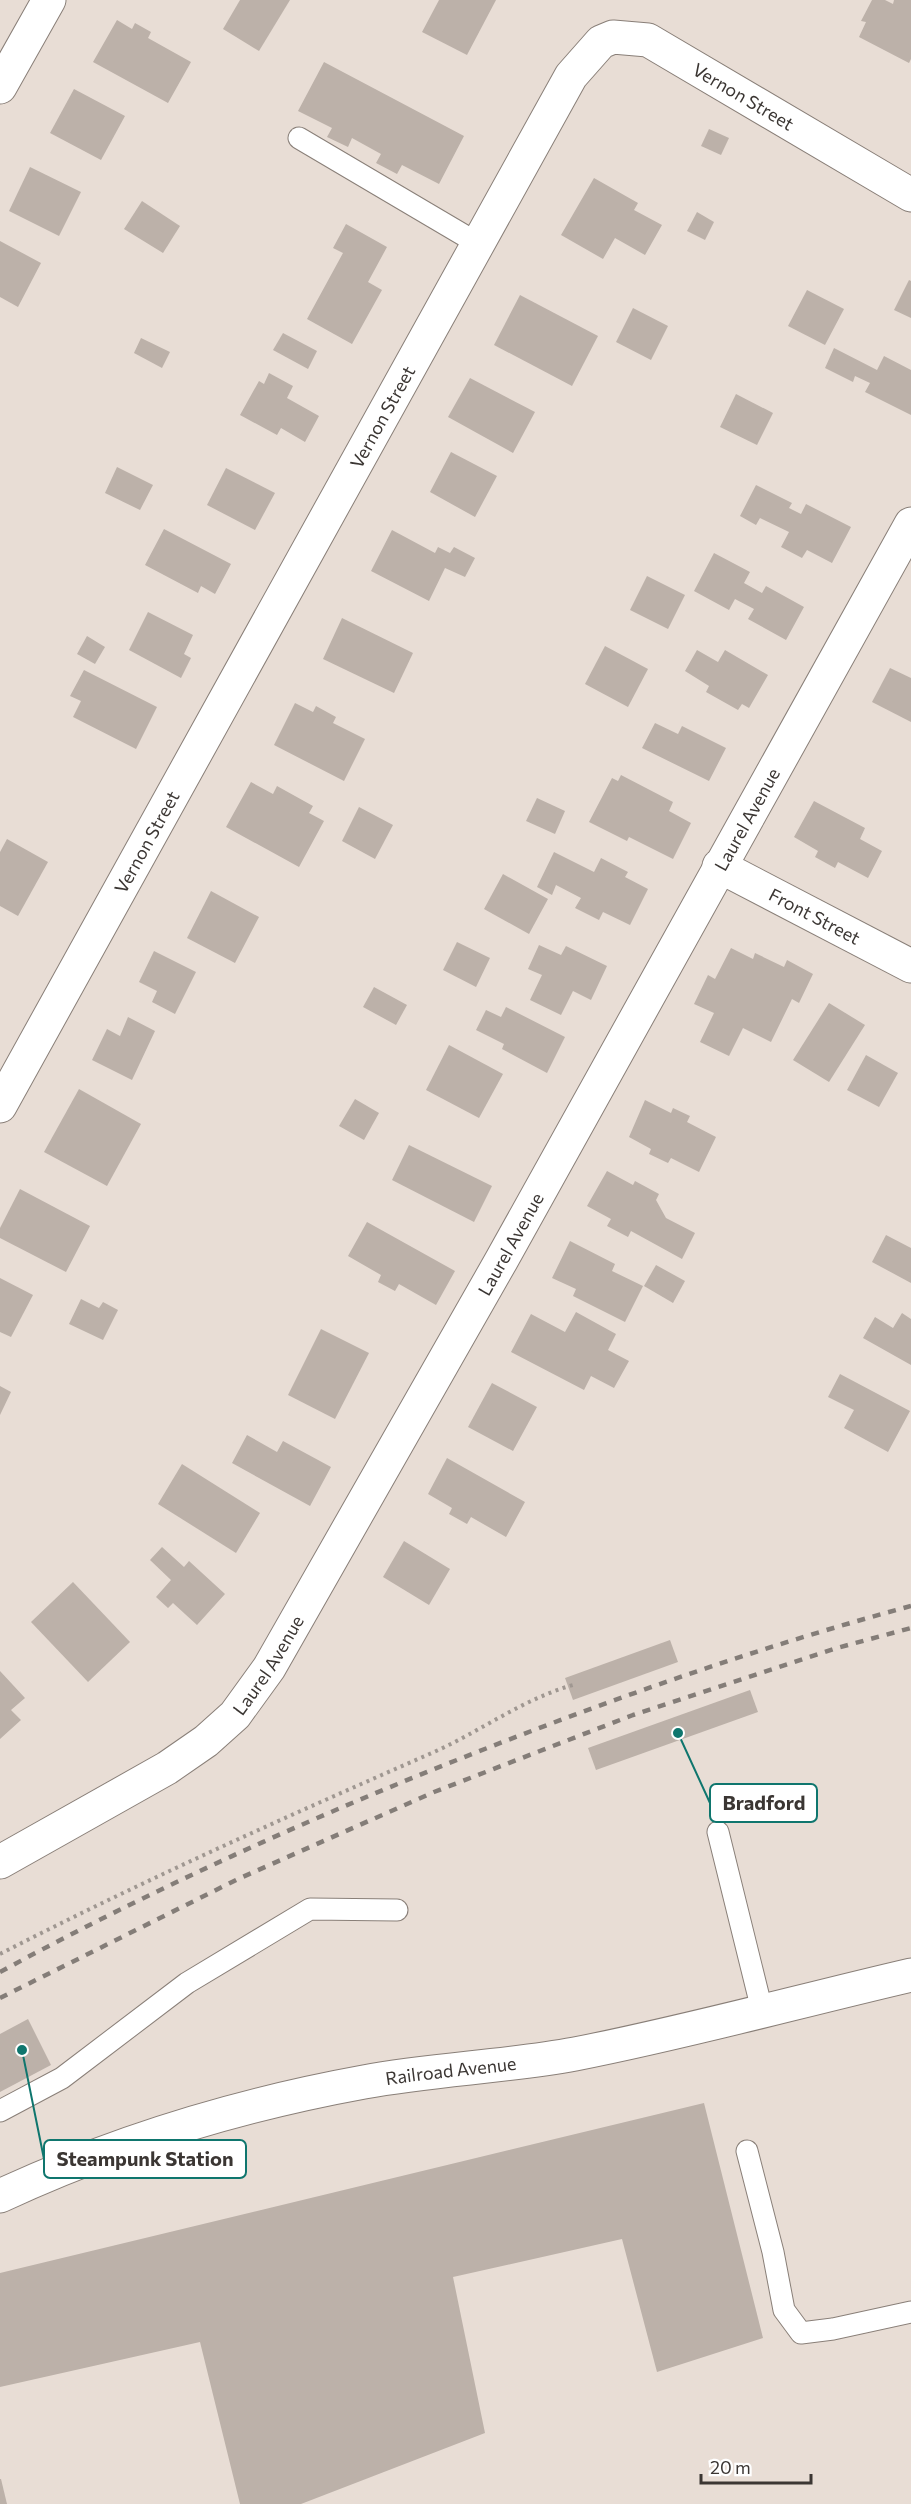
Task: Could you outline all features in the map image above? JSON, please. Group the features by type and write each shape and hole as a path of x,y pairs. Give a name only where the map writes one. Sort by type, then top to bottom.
{"street":[{"path":"0,87 49,0"},
{"name":"Vernon Street","path":"0,1106 571,76 601,42 613,37 648,40 911,195"},
{"name":"Laurel Avenue","path":"0,1862 167,1767 206,1742 235,1715 269,1668 501,1261 911,524"},
{"name":"Front Street","path":"719,866 911,966"},
{"name":"Railroad Avenue","path":"0,2196 112,2149 193,2122 294,2096 367,2081 573,2054 911,1975"}],"lane":[{"path":"299,138 477,243"},
{"path":"718,1832 762,2010"},
{"path":"0,2111 62,2078 187,1983 310,1909 397,1910"},
{"path":"747,2151 773,2252 784,2310 801,2332 833,2329 911,2312"}],"path":[{"path":"0,1954 111,1898 333,1795 437,1750 542,1695 573,1685"}],"building":[{"path":"240,0 290,0 259,51 223,29"},
{"path":"439,0 496,0 467,55 422,32"},
{"path":"872,0 885,0 893,4 894,0 911,0 911,59 909,63 859,37 866,22 861,21"},
{"path":"117,20 132,29 135,23 151,32 148,38 191,62 168,103 93,62"},
{"path":"324,62 464,136 439,184 402,165 397,174 376,163 381,154 352,138 348,147 327,137 332,128 298,111"},
{"path":"74,89 125,116 101,160 50,133"},
{"path":"709,129 729,138 721,155 701,146"},
{"path":"30,167 81,192 59,236 9,211"},
{"path":"594,178 638,203 634,210 662,225 645,255 615,238 603,259 561,235"},
{"path":"142,201 180,226 163,253 124,229"},
{"path":"697,212 714,222 705,240 687,231"},
{"path":"346,224 387,247 368,282 382,290 352,344 307,319 343,253 333,248"},
{"path":"0,241 41,263 18,307 0,297"},
{"path":"909,280 911,281 911,318 894,310"},
{"path":"807,290 844,309 825,345 788,326"},
{"path":"520,295 598,336 572,386 494,345"},
{"path":"633,308 668,326 651,360 616,342"},
{"path":"283,333 317,351 308,369 273,350"},
{"path":"141,338 170,352 162,368 134,353"},
{"path":"834,348 877,370 884,356 911,370 911,415 865,392 870,383 855,376 853,382 825,368"},
{"path":"269,373 293,386 287,398 319,416 305,442 281,428 277,435 240,415 259,381 264,384"},
{"path":"470,378 535,412 513,453 448,417"},
{"path":"736,394 773,413 757,445 720,427"},
{"path":"451,452 497,476 475,517 430,492"},
{"path":"117,467 153,485 140,510 105,493"},
{"path":"226,468 275,493 255,530 207,505"},
{"path":"756,485 792,503 789,508 801,514 806,504 851,527 832,563 807,550 802,558 781,547 789,532 760,518 756,525 740,516"},
{"path":"164,529 231,564 215,594 201,586 198,593 145,565"},
{"path":"392,530 435,553 438,547 450,553 454,547 475,558 465,577 445,568 429,601 371,571"},
{"path":"714,553 750,572 744,583 762,593 766,586 804,607 786,640 748,619 754,609 735,599 729,610 694,591"},
{"path":"647,576 685,595 668,629 630,610"},
{"path":"148,612 193,635 184,654 191,658 181,678 129,650"},
{"path":"342,618 413,653 394,693 323,659"},
{"path":"87,636 105,647 95,664 77,654"},
{"path":"605,646 648,669 628,707 585,684"},
{"path":"697,650 718,662 725,650 768,675 749,708 742,704 738,710 706,692 709,686 685,671"},
{"path":"890,668 911,678 911,722 872,702"},
{"path":"84,670 157,707 136,749 73,717 81,701 70,696"},
{"path":"295,703 313,712 316,706 336,717 333,723 365,739 344,781 274,745"},
{"path":"655,723 678,734 682,726 726,748 709,781 642,748"},
{"path":"621,775 673,802 669,811 691,823 673,859 629,837 627,841 589,822 612,778 618,781"},
{"path":"251,782 273,794 277,786 313,806 309,813 324,821 299,867 226,827"},
{"path":"537,798 565,811 555,834 526,821"},
{"path":"814,801 865,828 860,839 882,851 868,878 838,862 835,868 815,857 818,851 794,837"},
{"path":"359,807 393,825 375,859 342,841"},
{"path":"7,839 48,862 18,916 0,906 0,852"},
{"path":"554,852 594,872 601,858 628,872 625,877 648,889 630,925 603,912 599,920 575,908 581,898 556,885 552,895 537,887"},
{"path":"503,874 548,899 529,934 484,909"},
{"path":"211,891 259,917 235,963 187,938"},
{"path":"457,942 490,958 476,987 443,970"},
{"path":"539,945 561,955 566,946 607,966 591,1000 573,991 561,1015 530,1000 542,975 528,969"},
{"path":"731,948 753,959 755,953 784,967 787,960 813,974 799,1003 792,999 771,1042 743,1028 729,1056 700,1042 714,1013 694,1004 708,975 715,979"},
{"path":"154,951 196,972 175,1014 152,1002 157,991 139,982"},
{"path":"374,987 407,1005 396,1025 363,1007"},
{"path":"829,1003 865,1025 829,1082 793,1060"},
{"path":"506,1007 565,1037 547,1073 502,1049 504,1044 476,1030 486,1010 501,1017"},
{"path":"128,1017 155,1031 132,1080 92,1060 107,1029 120,1036"},
{"path":"449,1045 503,1074 479,1118 426,1090"},
{"path":"866,1055 898,1073 879,1107 847,1090"},
{"path":"79,1089 141,1124 107,1186 44,1152"},
{"path":"355,1099 379,1113 364,1140 339,1126"},
{"path":"645,1100 671,1113 673,1108 690,1116 687,1122 716,1137 699,1172 671,1158 668,1163 649,1154 651,1149 629,1137"},
{"path":"409,1145 492,1186 474,1222 392,1180"},
{"path":"607,1171 633,1185 635,1181 659,1194 656,1200 666,1218 695,1233 682,1259 631,1231 628,1237 607,1226 611,1219 587,1206"},
{"path":"20,1189 90,1226 66,1272 0,1238 0,1228"},
{"path":"367,1222 455,1271 436,1305 399,1284 395,1291 378,1282 381,1275 348,1256"},
{"path":"886,1235 911,1248 911,1283 872,1262"},
{"path":"570,1241 615,1264 612,1271 643,1286 625,1322 573,1296 576,1289 552,1278"},
{"path":"656,1265 685,1281 673,1303 644,1286"},
{"path":"0,1278 33,1295 11,1337 0,1332"},
{"path":"81,1299 99,1308 103,1302 118,1310 103,1340 69,1324"},
{"path":"576,1312 616,1334 608,1350 629,1361 614,1388 591,1376 584,1390 511,1352 531,1314 565,1332"},
{"path":"902,1313 911,1319 911,1365 863,1338 875,1317 893,1328"},
{"path":"321,1329 369,1353 335,1419 288,1395"},
{"path":"840,1374 910,1411 888,1452 844,1428 854,1410 828,1397"},
{"path":"492,1383 537,1407 513,1451 468,1427"},
{"path":"0,1386 11,1392 0,1415"},
{"path":"247,1435 277,1452 283,1441 331,1467 310,1506 232,1463"},
{"path":"447,1458 525,1502 506,1537 471,1517 467,1524 449,1514 452,1508 428,1494"},
{"path":"182,1464 260,1513 236,1553 158,1504"},
{"path":"404,1541 450,1569 429,1605 383,1577"},
{"path":"162,1547 184,1567 189,1561 225,1594 197,1625 173,1603 168,1608 156,1597 171,1580 150,1560"},
{"path":"73,1582 130,1642 88,1682 31,1622"},
{"path":"670,1640 678,1662 573,1700 565,1678"},
{"path":"0,1671 25,1698 11,1710 21,1720 0,1739"},
{"path":"750,1690 758,1712 596,1770 588,1748"},
{"path":"28,2019 51,2065 0,2092 0,2034"},
{"path":"704,2103 763,2338 657,2372 622,2239 453,2277 485,2433 301,2504 240,2504 200,2342 0,2387 0,2273"},
{"path":"1,2479 7,2504 0,2504"}],"railway":[{"path":"0,1972 187,1877 378,1792 558,1721 657,1685 809,1635 911,1606"},
{"path":"0,1998 238,1879 434,1792 633,1715 837,1648 911,1628"}],"place":[{"name":"Bradford","path":"678,1733"},
{"name":"Steampunk Station","path":"22,2050"}]}
